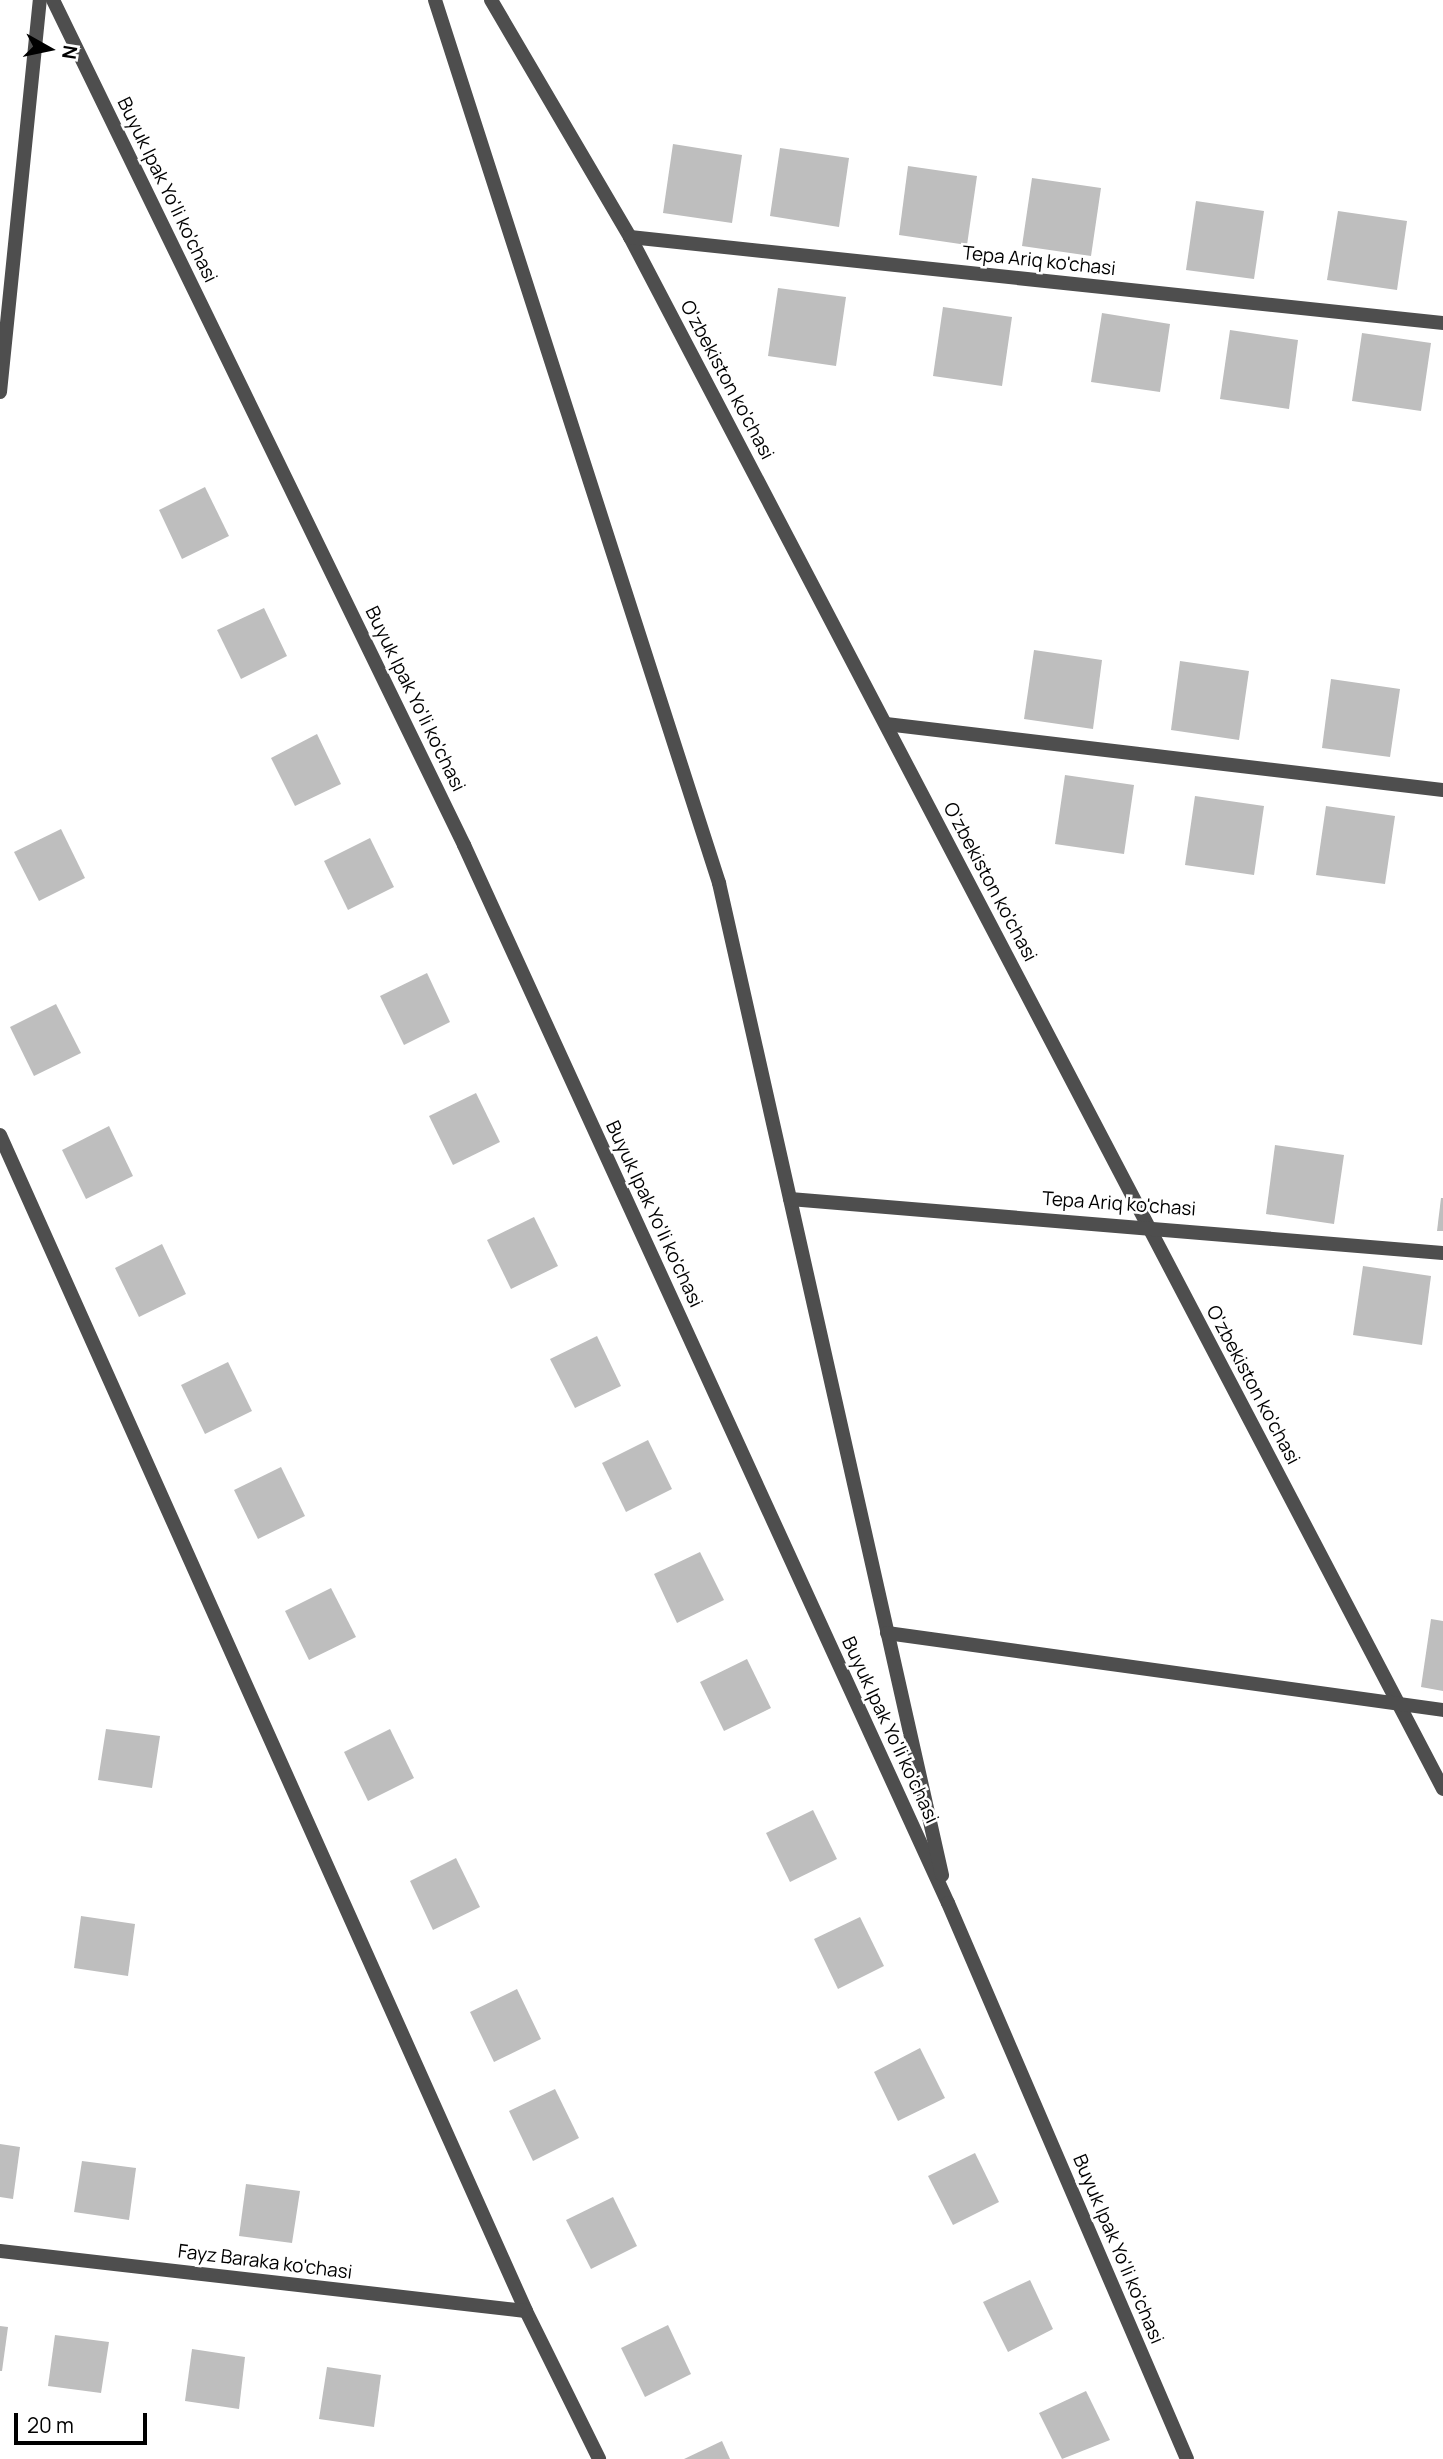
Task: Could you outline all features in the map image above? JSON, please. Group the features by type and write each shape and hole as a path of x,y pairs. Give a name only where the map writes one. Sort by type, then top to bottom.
{"street":[{"path":"0,392 40,0"},
{"name":"Buyuk Ipak Yo'li ko'chasi","path":"53,0 464,845 948,1903 1187,2459"},
{"path":"435,0 719,883 948,1903"},
{"name":"O'zbekiston ko'chasi","path":"491,0 630,237 1443,1789"},
{"name":"Tepa Ariq ko'chasi","path":"630,237 1443,323"},
{"path":"886,724 1443,790"},
{"path":"0,1135 526,2311 599,2459"},
{"name":"Tepa Ariq ko'chasi","path":"790,1199 1147,1224 1443,1253"},
{"path":"887,1633 1443,1710"},
{"name":"Fayz Baraka ko'chasi","path":"0,2251 526,2311"}],"building":[{"path":"673,144 742,155 732,223 663,213"},
{"path":"780,148 849,158 839,227 770,216"},
{"path":"908,166 977,176 967,245 899,235"},
{"path":"1032,178 1101,188 1091,256 1022,246"},
{"path":"1196,201 1264,211 1254,279 1186,270"},
{"path":"1338,211 1407,221 1397,290 1327,280"},
{"path":"778,288 846,297 836,366 768,356"},
{"path":"943,307 1012,317 1002,386 933,376"},
{"path":"1102,313 1170,324 1160,392 1091,382"},
{"path":"1230,330 1298,340 1289,409 1220,399"},
{"path":"1362,333 1431,343 1421,411 1352,401"},
{"path":"205,487 229,536 182,559 159,510"},
{"path":"264,608 287,656 241,679 217,630"},
{"path":"1034,650 1102,660 1093,729 1024,719"},
{"path":"1180,661 1249,671 1239,740 1171,730"},
{"path":"1331,679 1400,689 1390,757 1322,748"},
{"path":"317,734 341,784 295,806 271,758"},
{"path":"1065,775 1134,785 1124,854 1055,844"},
{"path":"1195,796 1264,806 1254,875 1185,865"},
{"path":"1326,806 1395,816 1385,884 1316,875"},
{"path":"61,829 85,878 39,901 14,852"},
{"path":"370,838 394,887 348,910 324,861"},
{"path":"427,973 450,1022 404,1045 380,996"},
{"path":"56,1004 81,1053 34,1076 10,1027"},
{"path":"476,1093 500,1142 453,1165 429,1116"},
{"path":"109,1126 133,1176 86,1199 62,1150"},
{"path":"1275,1145 1344,1155 1334,1224 1266,1214"},
{"path":"1441,1198 1443,1231 1437,1231"},
{"path":"534,1217 558,1266 511,1289 487,1240"},
{"path":"162,1244 186,1294 139,1317 115,1268"},
{"path":"1363,1266 1431,1276 1422,1345 1353,1335"},
{"path":"597,1336 621,1386 575,1408 550,1359"},
{"path":"228,1362 252,1411 205,1434 181,1385"},
{"path":"648,1440 672,1489 626,1512 602,1463"},
{"path":"281,1467 305,1516 258,1539 234,1490"},
{"path":"700,1552 724,1600 677,1623 654,1574"},
{"path":"331,1588 356,1637 309,1660 285,1611"},
{"path":"1431,1619 1443,1621 1443,1691 1421,1687"},
{"path":"747,1659 771,1708 724,1731 700,1682"},
{"path":"106,1729 160,1736 152,1788 98,1780"},
{"path":"390,1729 414,1778 368,1801 344,1752"},
{"path":"813,1810 837,1859 790,1882 766,1833"},
{"path":"456,1858 480,1907 433,1930 410,1881"},
{"path":"81,1916 135,1924 128,1976 74,1968"},
{"path":"860,1917 884,1966 838,1989 814,1939"},
{"path":"517,1989 541,2039 494,2062 470,2012"},
{"path":"920,2048 945,2098 898,2121 874,2072"},
{"path":"555,2089 579,2138 533,2161 509,2111"},
{"path":"0,2144 20,2147 13,2199 0,2197"},
{"path":"975,2153 999,2202 953,2225 928,2176"},
{"path":"82,2161 136,2168 129,2220 74,2212"},
{"path":"246,2184 300,2191 292,2243 239,2236"},
{"path":"613,2197 637,2246 591,2269 566,2220"},
{"path":"1030,2280 1053,2329 1008,2352 983,2302"},
{"path":"668,2325 691,2374 645,2397 621,2348"},
{"path":"0,2326 8,2327 2,2371 0,2371"},
{"path":"55,2335 109,2342 101,2393 48,2386"},
{"path":"192,2349 245,2357 239,2409 185,2401"},
{"path":"327,2367 381,2375 374,2427 319,2419"},
{"path":"1086,2391 1110,2440 1062,2459 1039,2413"},
{"path":"722,2441 730,2459 684,2459"}]}
